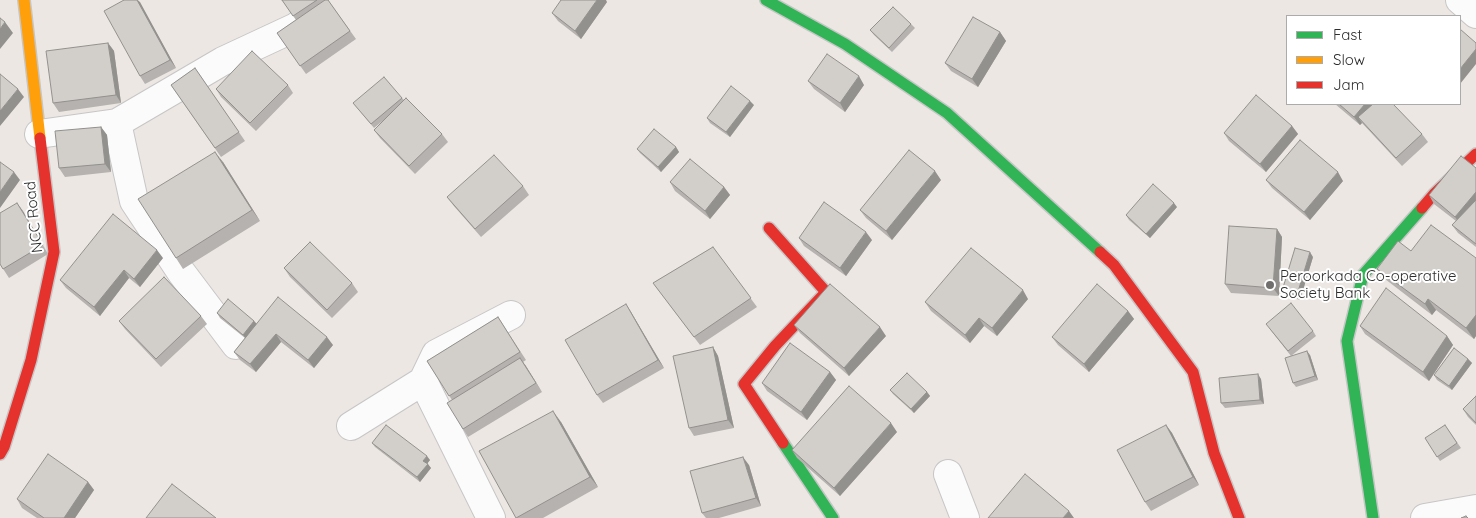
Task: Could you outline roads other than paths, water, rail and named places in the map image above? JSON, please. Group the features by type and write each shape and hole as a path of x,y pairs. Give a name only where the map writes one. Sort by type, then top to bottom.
{"street":[{"name":"NCC Road","path":"0,454 4,448 31,360 54,252 24,0"},
{"path":"766,0 845,44 947,113 1114,266 1193,372 1214,453 1239,518"},
{"path":"1460,0 1476,14"},
{"path":"40,134 117,123 223,61 296,28 324,6"},
{"path":"117,123 134,201 181,272 236,345"},
{"path":"1373,518 1347,341 1363,275 1434,194 1476,154"},
{"path":"769,228 826,292 775,346 744,384 833,518"},
{"path":"350,426 423,381 436,354 511,315"},
{"path":"423,381 491,518"},
{"path":"948,474 965,518"},
{"path":"1425,518 1476,509"}],"place":[{"name":"Peroorkada Co-operative Society Bank","path":"1270,285"}]}
